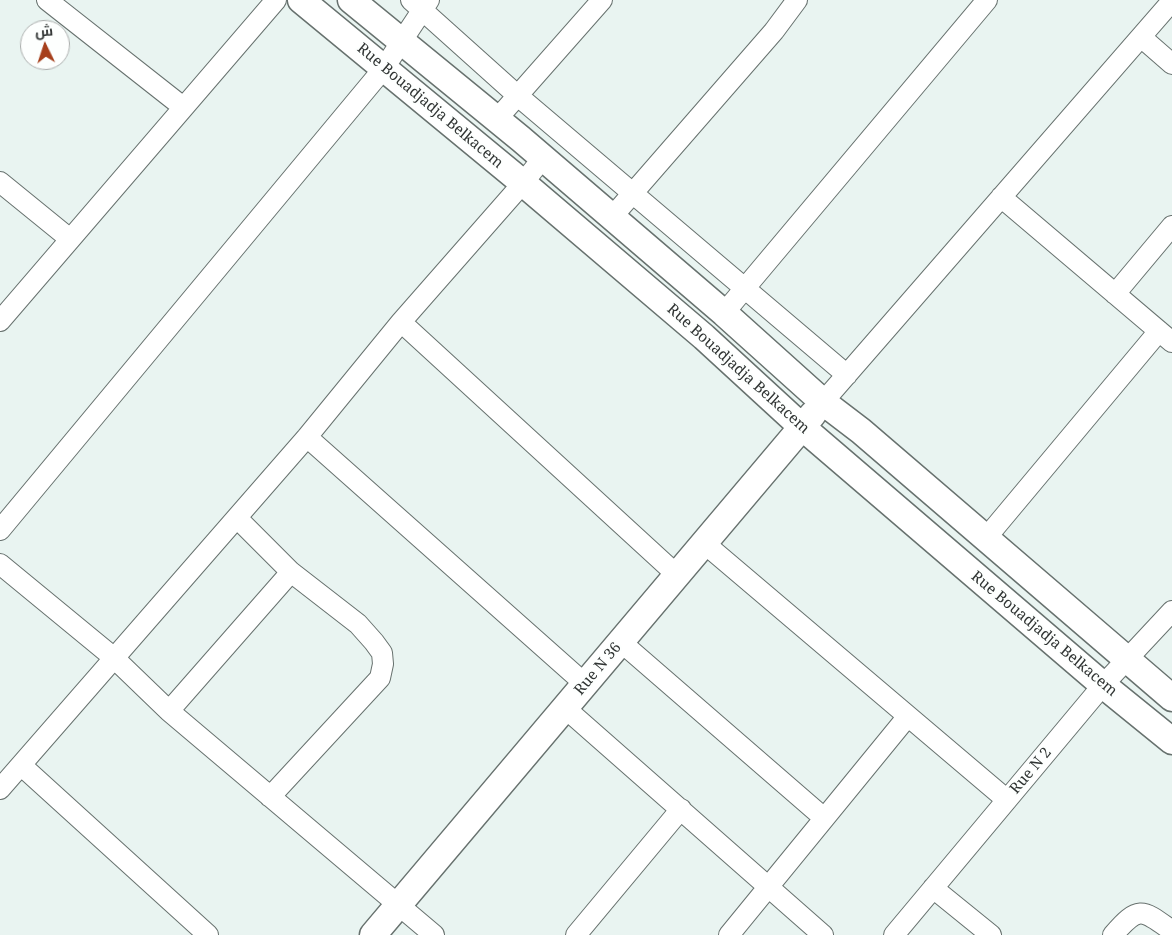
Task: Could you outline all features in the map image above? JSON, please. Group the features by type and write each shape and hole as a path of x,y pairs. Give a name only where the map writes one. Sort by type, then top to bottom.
{"street":[{"path":"48,0 182,107"},
{"path":"0,321 182,107 276,0"},
{"name":"Rue Bouadjadja Belkacem","path":"301,0 523,183 704,337 802,427 1103,686 1172,741"},
{"name":"Rue Bouadjadja Belkacem","path":"351,0 497,119 724,313 823,402 986,538 1172,698"},
{"path":"497,119 602,0"},
{"path":"612,217 774,31 798,0"},
{"path":"724,313 987,0"},
{"path":"823,402 1172,1"},
{"path":"0,530 384,68 402,43 421,3 518,96 847,374"},
{"path":"1141,37 1172,64"},
{"path":"0,789 22,766 113,657 307,437 401,322 542,159"},
{"path":"0,182 70,239"},
{"path":"986,538 1165,336 1001,198"},
{"path":"1115,294 1172,226"},
{"path":"401,322 677,575"},
{"name":"Rue N 36","path":"373,935 823,402"},
{"path":"307,437 586,684"},
{"path":"236,518 292,572 358,624 382,653 384,664 380,678 270,797"},
{"path":"704,543 1007,800"},
{"path":"0,564 113,657 169,710 434,935"},
{"path":"169,710 292,572"},
{"name":"Rue N 2","path":"894,935 1126,658 1172,611"},
{"path":"621,642 824,818"},
{"path":"565,708 823,935"},
{"path":"729,935 908,716"},
{"path":"22,766 208,935"},
{"path":"576,935 681,809"},
{"path":"933,888 992,935"},
{"path":"1113,935 1128,918 1136,913 1149,914 1172,931"}]}
